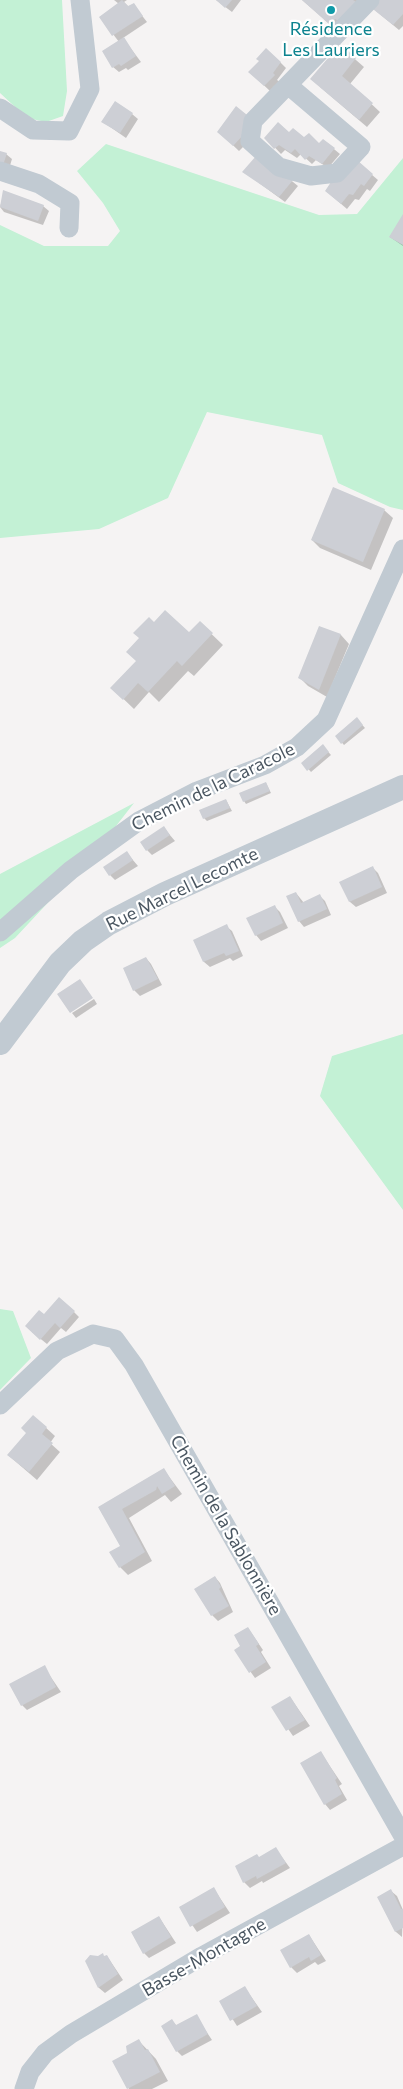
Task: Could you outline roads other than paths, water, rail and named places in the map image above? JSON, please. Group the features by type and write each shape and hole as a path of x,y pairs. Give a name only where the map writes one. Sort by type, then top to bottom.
{"street":[{"path":"0,108 33,130 69,131 90,89 80,0"},
{"path":"288,85 360,147 337,173 310,176 278,166 250,141 253,121 370,0"},
{"path":"0,171 39,184 70,203 69,228"},
{"name":"Chemin de la Caracole","path":"0,932 71,870 139,821 197,791 265,765 297,748 326,720 403,549"},
{"name":"Rue Marcel Lecomte","path":"0,1043 60,963 83,941 109,923 174,890 403,787"},
{"name":"Chemin de la Sablonnière","path":"0,1405 57,1350 93,1334 115,1338 134,1365 403,1836"},
{"name":"Basse-Montagne","path":"24,2089 30,2072 45,2053 70,2034 202,1956 403,1846"}],"place":[{"name":"Résidence Les Lauriers","path":"331,10"}]}
